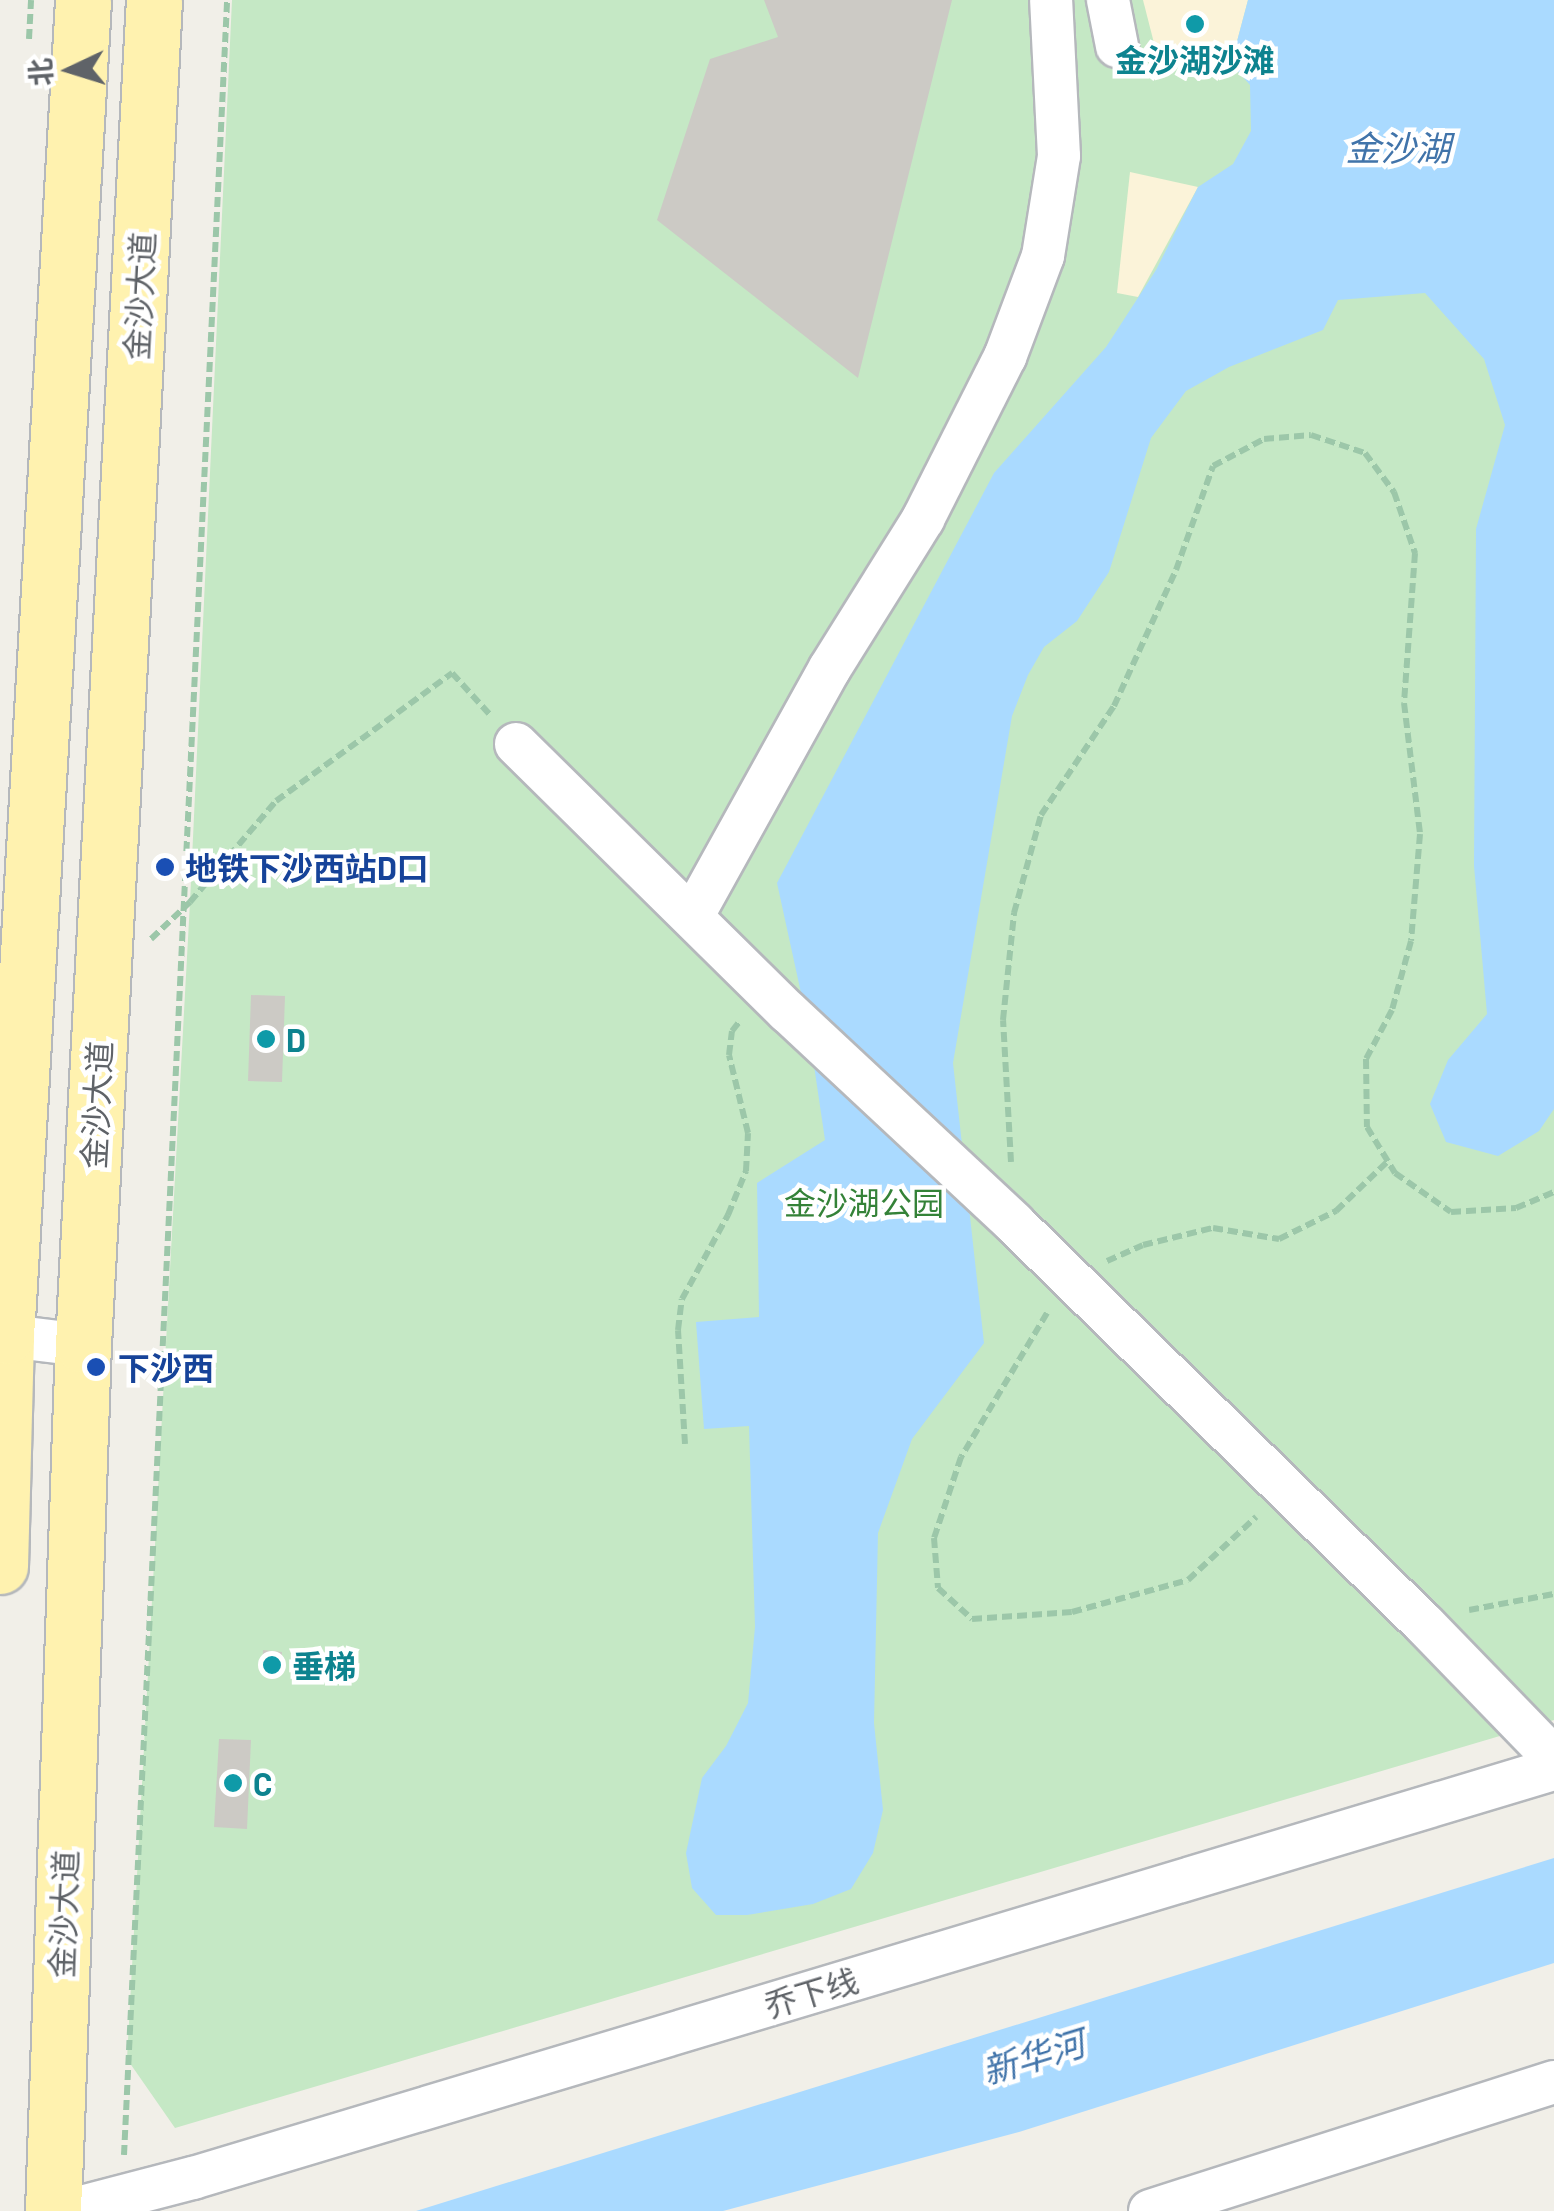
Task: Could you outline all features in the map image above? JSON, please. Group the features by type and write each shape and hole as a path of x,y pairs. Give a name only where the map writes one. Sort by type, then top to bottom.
{"main road":[{"path":"0,1566 3,1336 83,0"},
{"name":"金沙大道","path":"53,2211 82,1345 154,0"}],"street":[{"path":"693,915 830,668 922,519 1005,357 1043,256 1059,156 1051,0"},
{"path":"1108,0 1117,46"},
{"path":"516,744 776,1000 1014,1223 1425,1625 1554,1758"},
{"path":"3,1336 82,1345"},
{"name":"乔下线","path":"66,2211 1554,1769"},
{"path":"1150,2211 1554,2082"}],"path":[{"path":"122,2196 227,0"},
{"path":"1014,1223 1002,1020 1014,913 1041,815 1114,706 1176,570 1213,466 1264,438 1311,435 1365,453 1394,492 1415,553 1404,703 1420,834 1411,941 1392,1010 1366,1060 1367,1127 1395,1173 1451,1212 1516,1208 1554,1192"},
{"path":"102,986 183,908 276,800 452,674 516,744"},
{"path":"685,1444 678,1330 682,1298 728,1215 746,1171 748,1133 729,1056 732,1031 776,1000"},
{"path":"1286,1490 1188,1580 1072,1612 972,1618 938,1588 934,1538 961,1456 1069,1277 1143,1245 1213,1228 1278,1239 1336,1211 1388,1162"},
{"path":"1425,1625 1486,1604 1554,1594"}],"green space":[{"name":"金沙湖公园","path":"232,0 1554,0 1554,1720 175,2128 127,2059 190,902"}],"sand":[{"name":"金沙湖沙滩","path":"1143,0 1248,0 1231,64 1155,47"},
{"path":"1130,172 1198,187 1138,297 1117,293"}],"water":[{"name":"金沙湖","path":"1248,0 1554,0 1554,1109 1539,1131 1498,1156 1446,1142 1430,1104 1448,1060 1487,1014 1474,866 1476,529 1505,425 1484,359 1425,293 1338,300 1323,330 1229,367 1186,391 1151,438 1109,572 1077,621 1044,647 1012,716 953,1063 984,1343 912,1439 878,1533 874,1723 883,1810 873,1853 851,1889 813,1904 747,1915 716,1915 692,1888 686,1853 702,1778 726,1746 748,1703 755,1627 749,1426 704,1429 696,1322 759,1317 757,1183 825,1140 808,1025 777,883 994,473 1106,347 1156,270 1198,187 1233,164 1251,131 1250,85 1231,64"},
{"name":"新华河","path":"1554,1858 1554,1963 1019,2132 723,2211 416,2211"}],"building":[{"path":"764,0 952,0 858,378 657,220 710,59 778,37"},
{"name":"D","path":"251,995 285,996 282,1082 248,1081"},
{"name":"垂梯","path":"263,1650 282,1652 281,1674 262,1673"},
{"name":"C","path":"219,1739 251,1740 247,1829 214,1827"}],"place":[{"name":"金沙湖沙滩","path":"1195,24"},
{"name":"地铁下沙西站D口","path":"165,867"},
{"name":"D","path":"266,1039"},
{"name":"下沙西","path":"96,1367"},
{"name":"垂梯","path":"272,1665"},
{"name":"C","path":"233,1783"}]}
